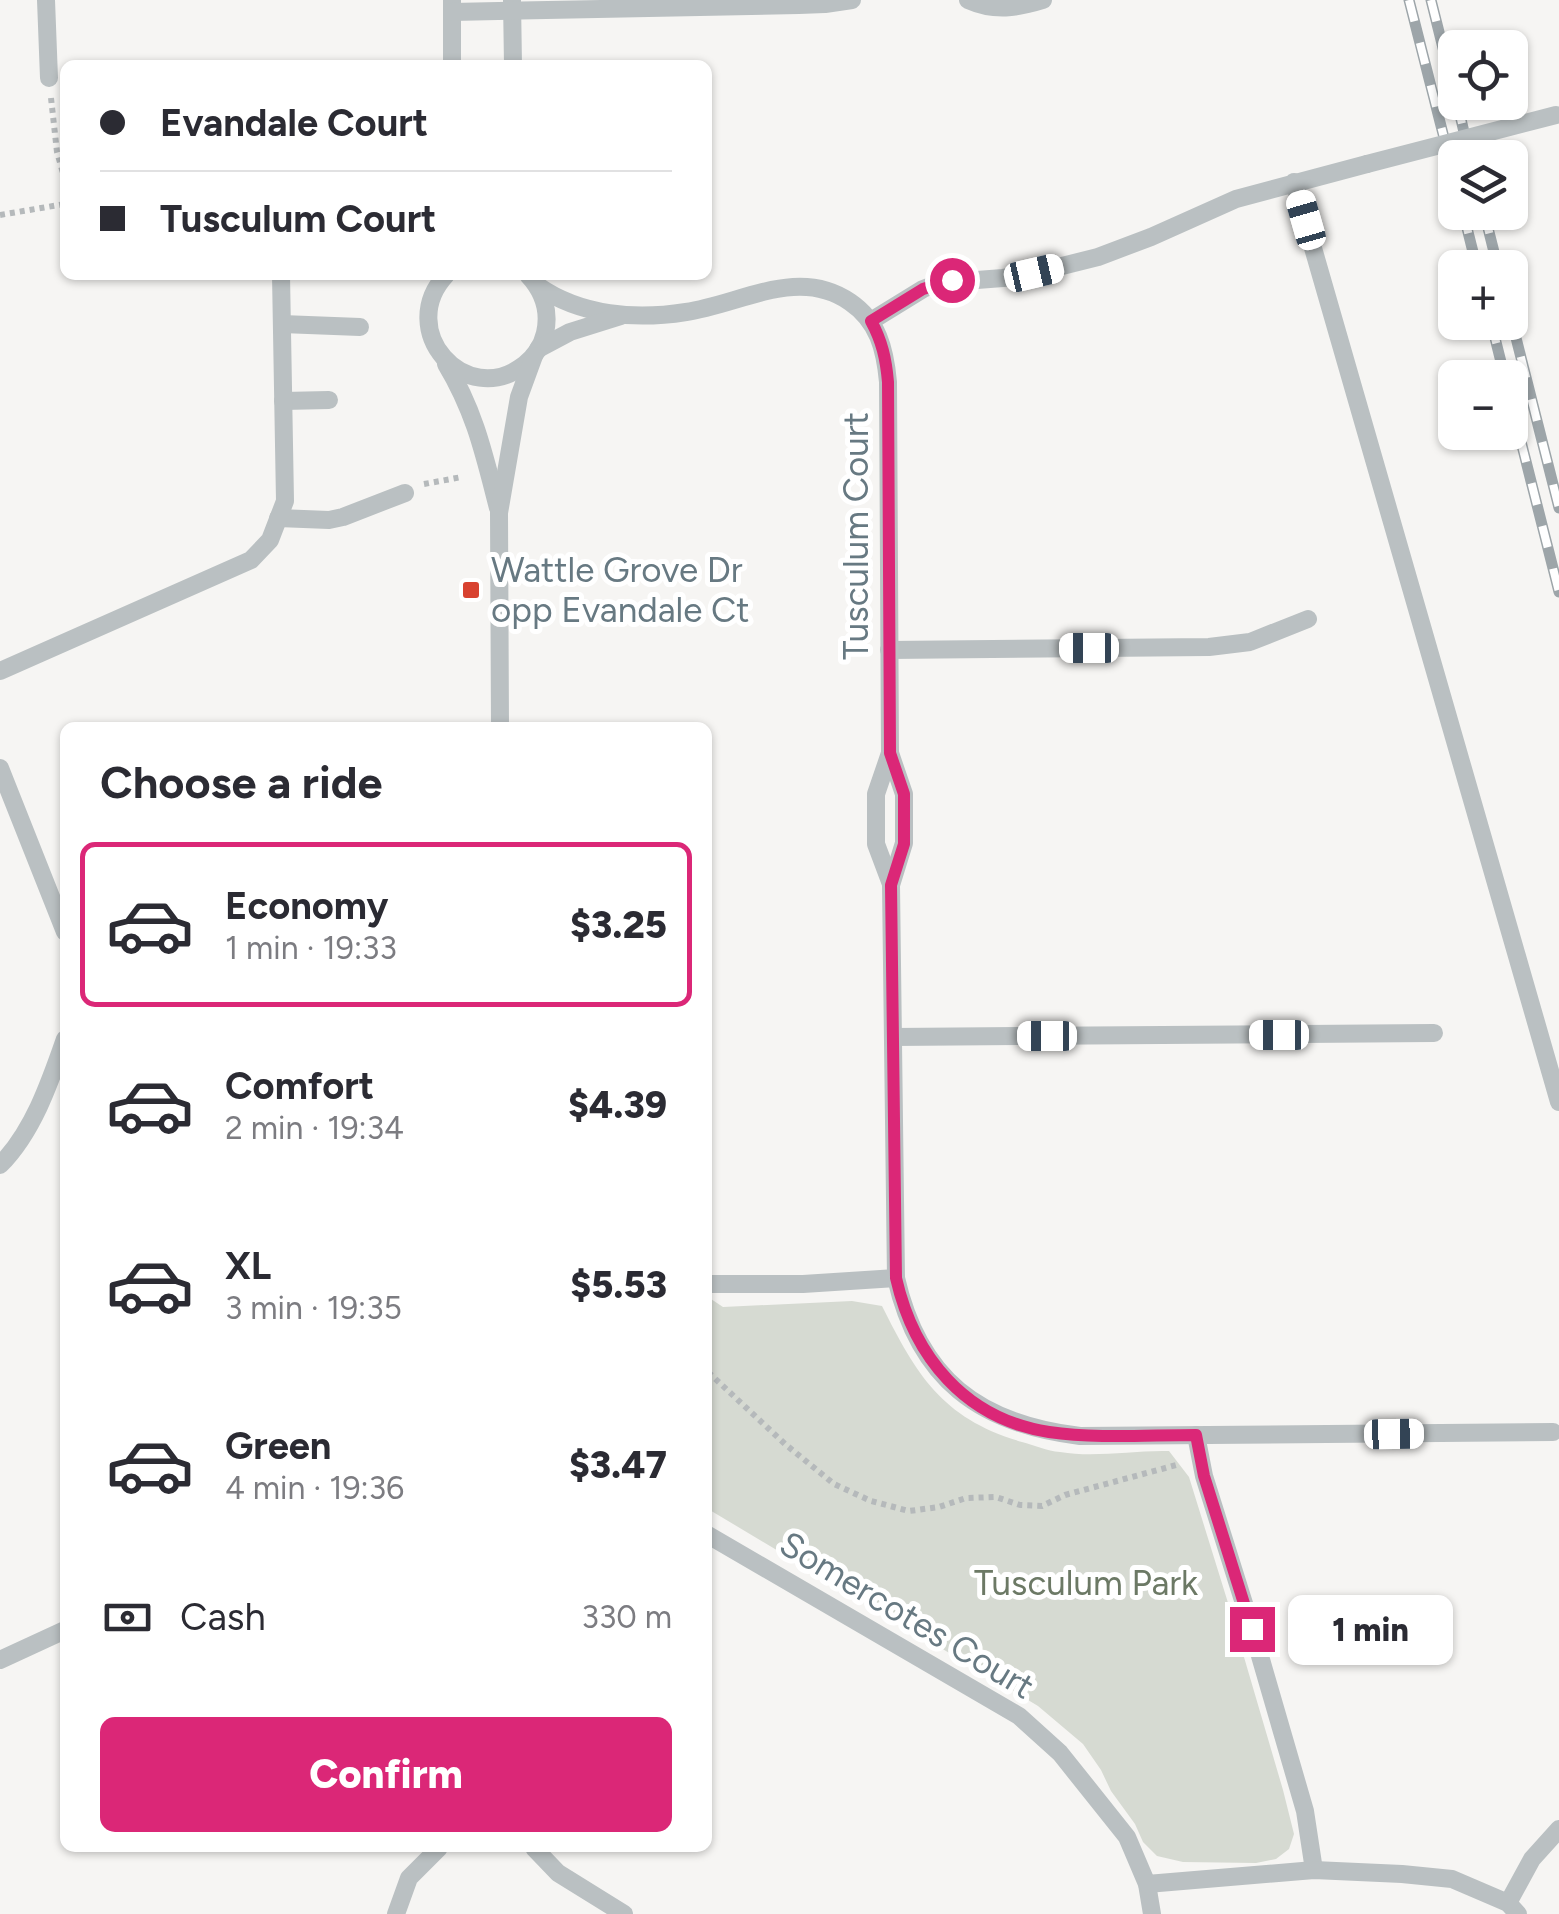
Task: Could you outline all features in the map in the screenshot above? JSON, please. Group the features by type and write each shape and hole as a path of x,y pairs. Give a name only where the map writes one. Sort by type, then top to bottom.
{"street":[{"path":"46,0 49,78"},
{"path":"452,60 452,6 825,4 852,0"},
{"path":"968,0 1011,8 1043,0"},
{"path":"512,5 512,60"},
{"path":"439,353 460,371 486,378 512,372 570,332 622,316 689,312 764,291 804,286 840,295 871,321 938,283 1034,273 1098,257 1236,199 1558,114"},
{"path":"1294,182 1559,1102"},
{"path":"0,672 251,560 270,540 285,500 281,280"},
{"path":"440,280 428,311 428,328 476,424 499,514"},
{"path":"533,281 568,304 622,316"},
{"path":"500,722 499,514 519,398 545,332 546,313 533,281"},
{"name":"Tusculum Court","path":"871,321 881,340 888,382 890,753 904,794 904,844 891,885 896,1278 907,1317 925,1353 963,1395 990,1411 1016,1424 1063,1434 1553,1432"},
{"path":"282,324 360,327"},
{"path":"283,401 329,400"},
{"path":"278,518 344,517 405,493"},
{"path":"890,650 1209,647 1250,642 1308,619"},
{"name":"Tusculum Court","path":"890,753 876,794 876,844 891,885"},
{"path":"0,768 60,919"},
{"path":"892,1038 1434,1033"},
{"path":"0,1165 37,1110 60,1052"},
{"path":"712,1284 896,1278"},
{"path":"1196,1435 1252,1629"},
{"name":"Somercotes Court","path":"712,1544 1019,1716 1060,1753 1127,1837 1148,1884 1152,1914"},
{"path":"0,1660 60,1632"},
{"path":"1260,1656 1305,1811 1314,1870"},
{"path":"1148,1884 1314,1870 1402,1874 1452,1879 1513,1909 1532,1858 1559,1829"},
{"path":"396,1914 409,1878 435,1852"},
{"path":"538,1852 558,1873 624,1914"}],"path":[{"path":"49,78 60,164"},
{"path":"0,215 60,205"},
{"path":"405,493 442,479 462,477"},
{"path":"712,1376 834,1484 870,1501 909,1511 966,1498 996,1497 1020,1505 1042,1506 1064,1495 1200,1457"}],"green space":[{"name":"Tusculum Park","path":"712,1300 723,1307 852,1301 882,1306 921,1374 952,1407 972,1421 1055,1451 1169,1451 1189,1477 1229,1606 1294,1834 1289,1849 1276,1859 1256,1863 1183,1862 1157,1856 1143,1842 1083,1744 1038,1706 712,1511"}],"railway":[{"path":"1409,0 1445,140"},
{"path":"1431,0 1438,30"},
{"path":"1461,120 1466,140"},
{"path":"1468,230 1472,250"},
{"path":"1488,230 1494,250"},
{"path":"1496,340 1500,360"},
{"path":"1517,340 1559,508"},
{"path":"1523,450 1559,592"}],"place":[{"name":"Wattle Grove Dr opp Evandale Ct","path":"471,590"}],"route":[{"path":"952,280 923,289 871,321 881,340 888,382 890,753 904,794 904,844 891,885 896,1278 902,1304 925,1353 963,1395 990,1411 1016,1424 1080,1436 1196,1435 1204,1476 1252,1629"}]}
